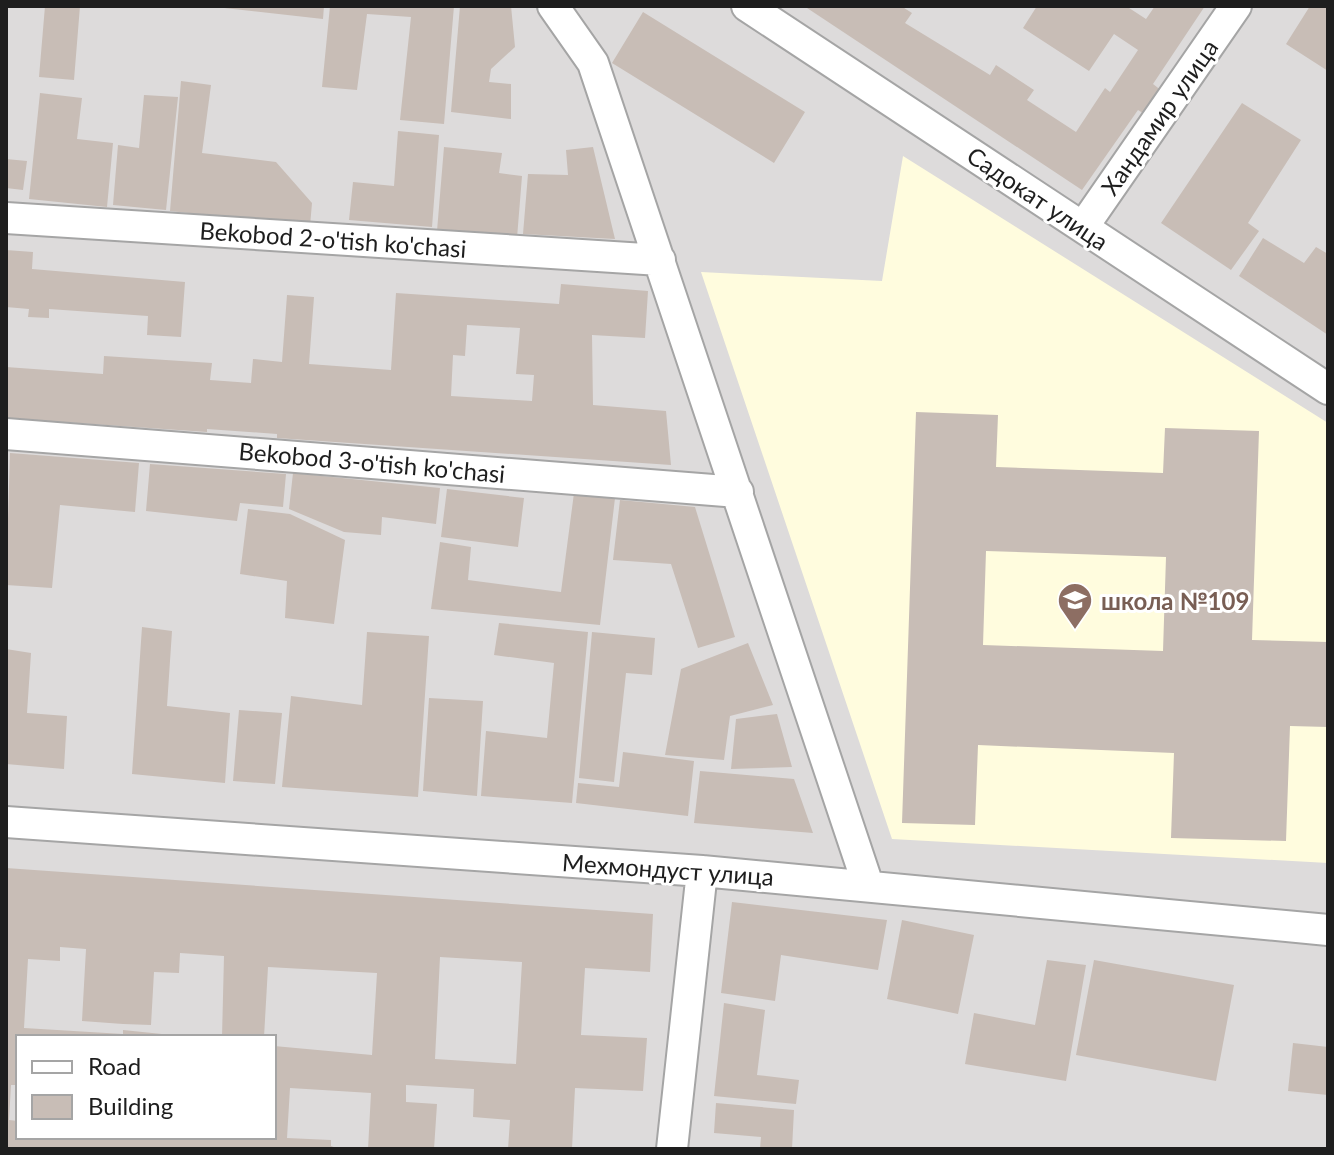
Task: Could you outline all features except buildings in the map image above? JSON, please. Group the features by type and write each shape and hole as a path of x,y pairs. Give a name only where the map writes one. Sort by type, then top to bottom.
{"street":[{"path":"553,6 593,63 868,885"},
{"name":"Садокат улица","path":"747,6 1328,389"},
{"name":"Хандамир улица","path":"1083,227 1236,6"},
{"name":"Bekobod 2-o'tish ko'chasi","path":"6,218 660,260"},
{"name":"Bekobod 3-o'tish ko'chasi","path":"6,434 738,492"},
{"name":"Мехмондуст улица","path":"6,822 702,871 1328,930"},
{"path":"672,1149 702,871"}],"shaded area":[{"path":"6,6 1328,6 1328,1149 6,1149"},
{"name":"школа №109","path":"903,156 1328,423 1328,863 892,839 701,272 882,281"}],"place":[{"name":"школа №109","path":"1075,631"}]}
